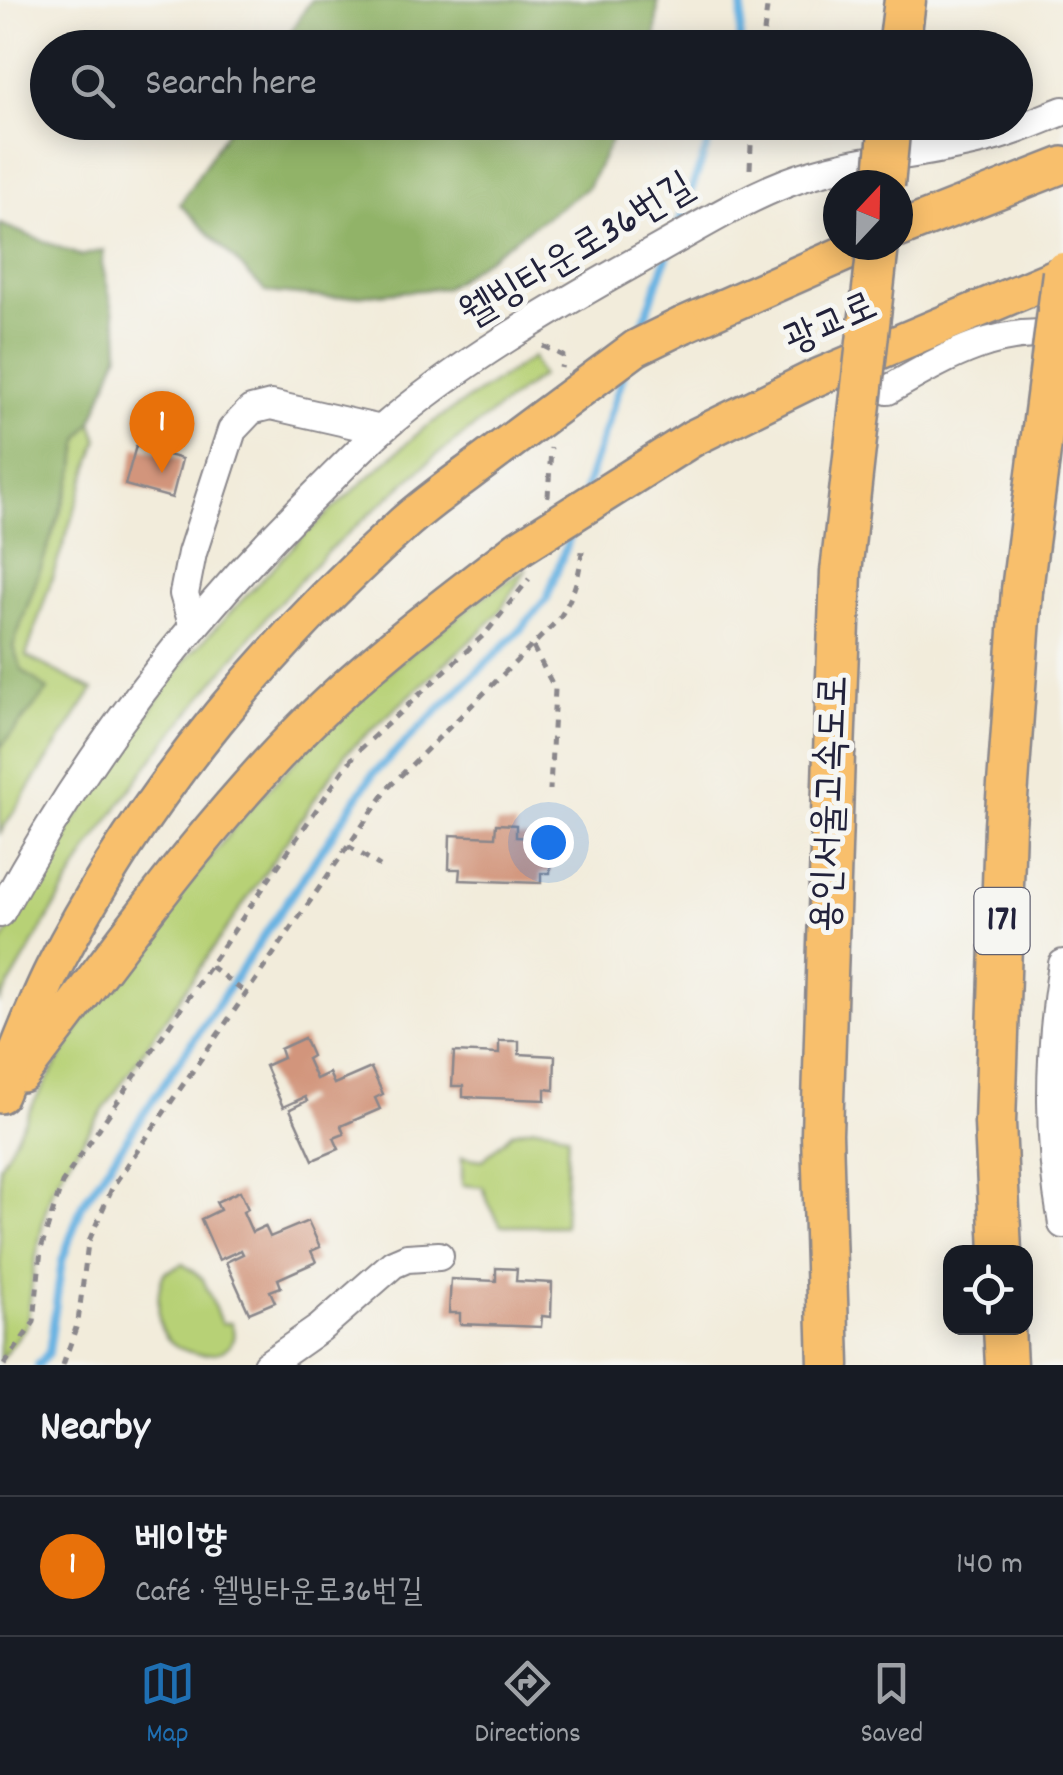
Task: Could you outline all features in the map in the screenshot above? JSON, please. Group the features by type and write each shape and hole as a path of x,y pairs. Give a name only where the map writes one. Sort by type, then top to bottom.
{"highway":[{"path":"901,30 905,0"},
{"path":"885,170 888,140"},
{"name":"용인서울고속도로","path":"828,1365 822,1134 841,572 876,260"},
{"name":"171","path":"1001,1245 995,1124 1004,826 1022,590 1063,274"},
{"path":"1004,1335 1006,1365"}],"main road":[{"path":"913,224 1063,165"},
{"name":"광교로","path":"0,1095 52,971 118,855 200,737 308,615 406,522 636,348 830,260"},
{"name":"광교로","path":"0,1103 140,914 227,810 298,734 403,636 528,558 693,438 811,380 1063,274"}],"street":[{"name":"웰빙타운로36번길","path":"1033,123 1063,112"},
{"name":"웰빙타운로36번길","path":"0,913 53,817 193,624 254,555 382,430 513,334 729,210 786,183 831,169 978,140"},
{"path":"888,390 950,356 1000,337 1049,334 1063,338"},
{"path":"193,624 184,594 192,553 232,430 251,410 271,405 382,430"},
{"path":"1063,964 1051,1062 1050,1122 1063,1224"},
{"path":"267,1365 320,1328 394,1264 407,1258 439,1256"}],"path":[{"path":"764,30 768,0"},
{"path":"751,140 750,171 756,197"},
{"path":"513,334 563,356 558,381"},
{"path":"546,513 552,432"},
{"path":"63,1365 78,1322 88,1242 102,1206 388,787 533,647 570,602 580,577 584,540"},
{"path":"4,1365 34,1322 41,1250 62,1182 349,762 496,623 528,558"},
{"path":"533,647 555,689 550,790"},
{"path":"348,846 380,866"},
{"path":"210,966 247,994"}],"green space":[{"path":"311,0 658,0 656,30 292,30"},
{"path":"221,140 612,140 588,187 445,288 330,298 266,292 180,204"},
{"path":"0,224 81,256 104,250 102,264 118,330 119,353 92,422 80,438 75,470 13,647 22,670 48,690 0,748"},
{"path":"0,333 108,380 92,422 98,440 26,656 93,690 0,833"},
{"path":"533,357 541,376 433,458 328,551 272,610 155,755 91,845 0,1001 0,946 67,831 185,660 308,531 424,428"},
{"path":"527,568 500,611 480,632 346,753 66,1165 45,1213 27,1325 0,1360 0,1166 91,1007 247,811 321,734 392,668 481,598"},
{"path":"534,1127 568,1135 564,1226 501,1226 483,1187 462,1185 462,1157 483,1160 513,1132"},
{"path":"183,1264 203,1279 221,1323 231,1323 233,1337 228,1347 204,1354 189,1352 164,1334 159,1319 160,1285 164,1273"}],"building":[{"path":"136,446 182,459 172,498 125,485"},
{"path":"496,824 516,825 516,837 551,839 550,873 541,873 541,883 459,880 460,869 449,869 450,835 495,837"},
{"path":"304,1038 312,1056 307,1059 316,1079 329,1073 334,1084 371,1068 383,1094 375,1098 380,1109 341,1126 344,1134 334,1138 339,1149 313,1160 290,1109 307,1101 305,1097 283,1107 265,1066 283,1058 280,1049"},
{"path":"499,1041 519,1041 519,1054 555,1056 554,1090 545,1089 545,1100 463,1097 463,1086 452,1086 454,1052 499,1054"},
{"path":"240,1191 248,1209 243,1212 252,1232 265,1226 270,1237 308,1221 320,1247 311,1251 316,1262 278,1279 281,1287 270,1291 275,1302 249,1313 226,1262 243,1254 241,1250 219,1260 201,1219 220,1210 216,1202"},
{"path":"496,1268 517,1269 516,1281 552,1283 551,1317 542,1316 541,1327 460,1324 460,1313 449,1313 451,1279 496,1281"}],"waterway":[{"path":"740,30 743,0"},
{"path":"678,226 709,140"},
{"path":"639,334 668,254"},
{"path":"585,490 623,376"},
{"path":"38,1365 49,1352 62,1261 82,1205 373,774 519,631 547,598 573,528"}],"place":[{"name":"베이향","path":"162,473"}]}
